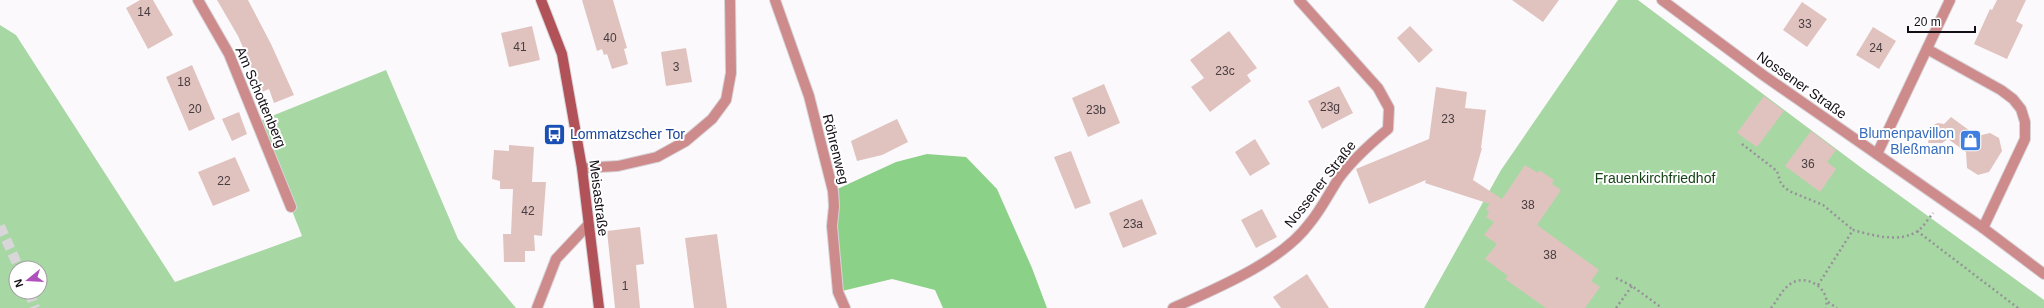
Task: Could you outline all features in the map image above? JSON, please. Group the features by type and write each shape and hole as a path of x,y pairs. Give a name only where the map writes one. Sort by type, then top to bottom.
{"street":[{"name":"Am Schottenberg","path":"198,0 229,54 291,207"},
{"name":"Meisastraße","path":"541,0 562,54 582,168 598,308"},
{"path":"582,168 618,166 657,157 686,141 712,118 726,100 731,73 730,0"},
{"name":"Röhrenweg","path":"775,0 809,96 833,191 834,206 832,226 838,292 845,308"},
{"name":"Nossener Straße","path":"1173,308 1267,261 1288,245 1309,225 1339,178 1359,153 1388,129 1389,108 1378,88 1300,0"},
{"name":"Nossener Straße","path":"1662,0 1763,75 1983,228 2044,274"},
{"path":"1877,154 1950,0"},
{"path":"1927,49 2001,90 2013,99 2021,110 2025,122 2025,138 1983,228"},
{"path":"537,308 556,259 588,225"}],"path":[{"path":"1742,144 1777,171 1781,184 1789,191 1823,205 1853,230 1874,236 1899,237 1917,232 1942,200"},
{"path":"1818,285 1853,230"},
{"path":"1917,232 2018,308"},
{"path":"1616,278 1632,286 1662,308"},
{"path":"1771,308 1789,285 1801,280 1810,280 1818,285 1824,292 1828,302 1837,308"},
{"path":"1622,308 1617,307 1632,286"},
{"path":"1826,308 1828,302"}],"green space":[{"name":"Frauenkirchfriedhof","path":"1618,0 1638,0 1863,169 2044,300 2044,308 1424,308 1501,170"},
{"path":"0,25 16,35 175,282 302,236 257,122 386,70 458,239 516,308 0,308"},
{"path":"927,154 966,157 997,189 1032,268 1047,308 943,308 935,290 892,279 838,292 833,191 896,162"}],"building":[{"path":"140,0 153,0 173,35 148,49 126,8"},
{"path":"217,0 248,0 271,44 294,95 274,103 269,89 262,92 238,36"},
{"path":"582,0 613,0 627,48 624,49 628,64 612,69 607,54 604,55 602,49 597,51"},
{"path":"1512,0 1559,0 1543,22"},
{"path":"1997,0 2026,0 2016,21 2023,25 2007,59 1974,44 1990,9 1992,10"},
{"path":"1802,2 1827,19 1807,47 1783,30"},
{"path":"532,26 540,60 509,67 501,33"},
{"path":"1410,26 1433,50 1419,63 1397,38"},
{"path":"1873,27 1896,41 1879,69 1856,55"},
{"path":"1229,31 1257,68 1247,75 1251,81 1210,112 1191,87 1204,78 1190,60"},
{"path":"686,48 692,82 666,86 661,52"},
{"path":"192,65 215,119 189,131 166,77"},
{"path":"1104,84 1120,123 1088,137 1072,98"},
{"path":"1339,86 1353,113 1322,129 1308,101"},
{"path":"1436,87 1467,92 1465,108 1486,110 1482,148 1473,180 1502,199 1525,165 1538,173 1539,170 1554,180 1552,184 1561,190 1537,225 1599,270 1591,281 1600,287 1585,308 1546,308 1505,279 1508,276 1485,259 1497,244 1484,235 1494,222 1486,217 1489,212 1486,209 1490,204 1425,183 1426,180 1369,204 1356,169 1429,139"},
{"path":"1764,96 1784,111 1757,147 1737,133"},
{"path":"239,112 247,134 232,141 222,119"},
{"path":"1951,117 1977,136 1990,133 1999,138 2002,151 1989,172 1978,175 1967,168 1966,152 1948,139 1942,143 1928,143 1931,126 1938,123 1944,124"},
{"path":"897,119 908,142 882,155 857,161 851,141"},
{"path":"1811,131 1836,150 1827,162 1836,169 1820,192 1785,166"},
{"path":"1255,139 1270,164 1250,176 1235,152"},
{"path":"509,145 534,147 532,182 546,182 542,236 534,235 535,251 525,251 525,262 504,262 503,234 511,234 513,189 500,189 500,181 492,179 494,150 509,151"},
{"path":"1071,151 1091,203 1075,209 1054,157"},
{"path":"235,157 250,191 213,206 198,172"},
{"path":"1142,199 1157,234 1123,248 1109,213"},
{"path":"1262,209 1277,237 1256,248 1241,220"},
{"path":"640,227 644,264 636,265 640,308 615,308 607,231"},
{"path":"717,234 727,308 694,308 685,238"},
{"path":"1307,274 1329,308 1281,308 1273,297"}],"tunnel":[{"path":"0,226 15,260"},
{"path":"32,300 35,308"}],"place":[{"name":"Lommatzscher Tor","path":"555,134"},
{"name":"Blumenpavillon Bleßmann","path":"1970,141"}]}
